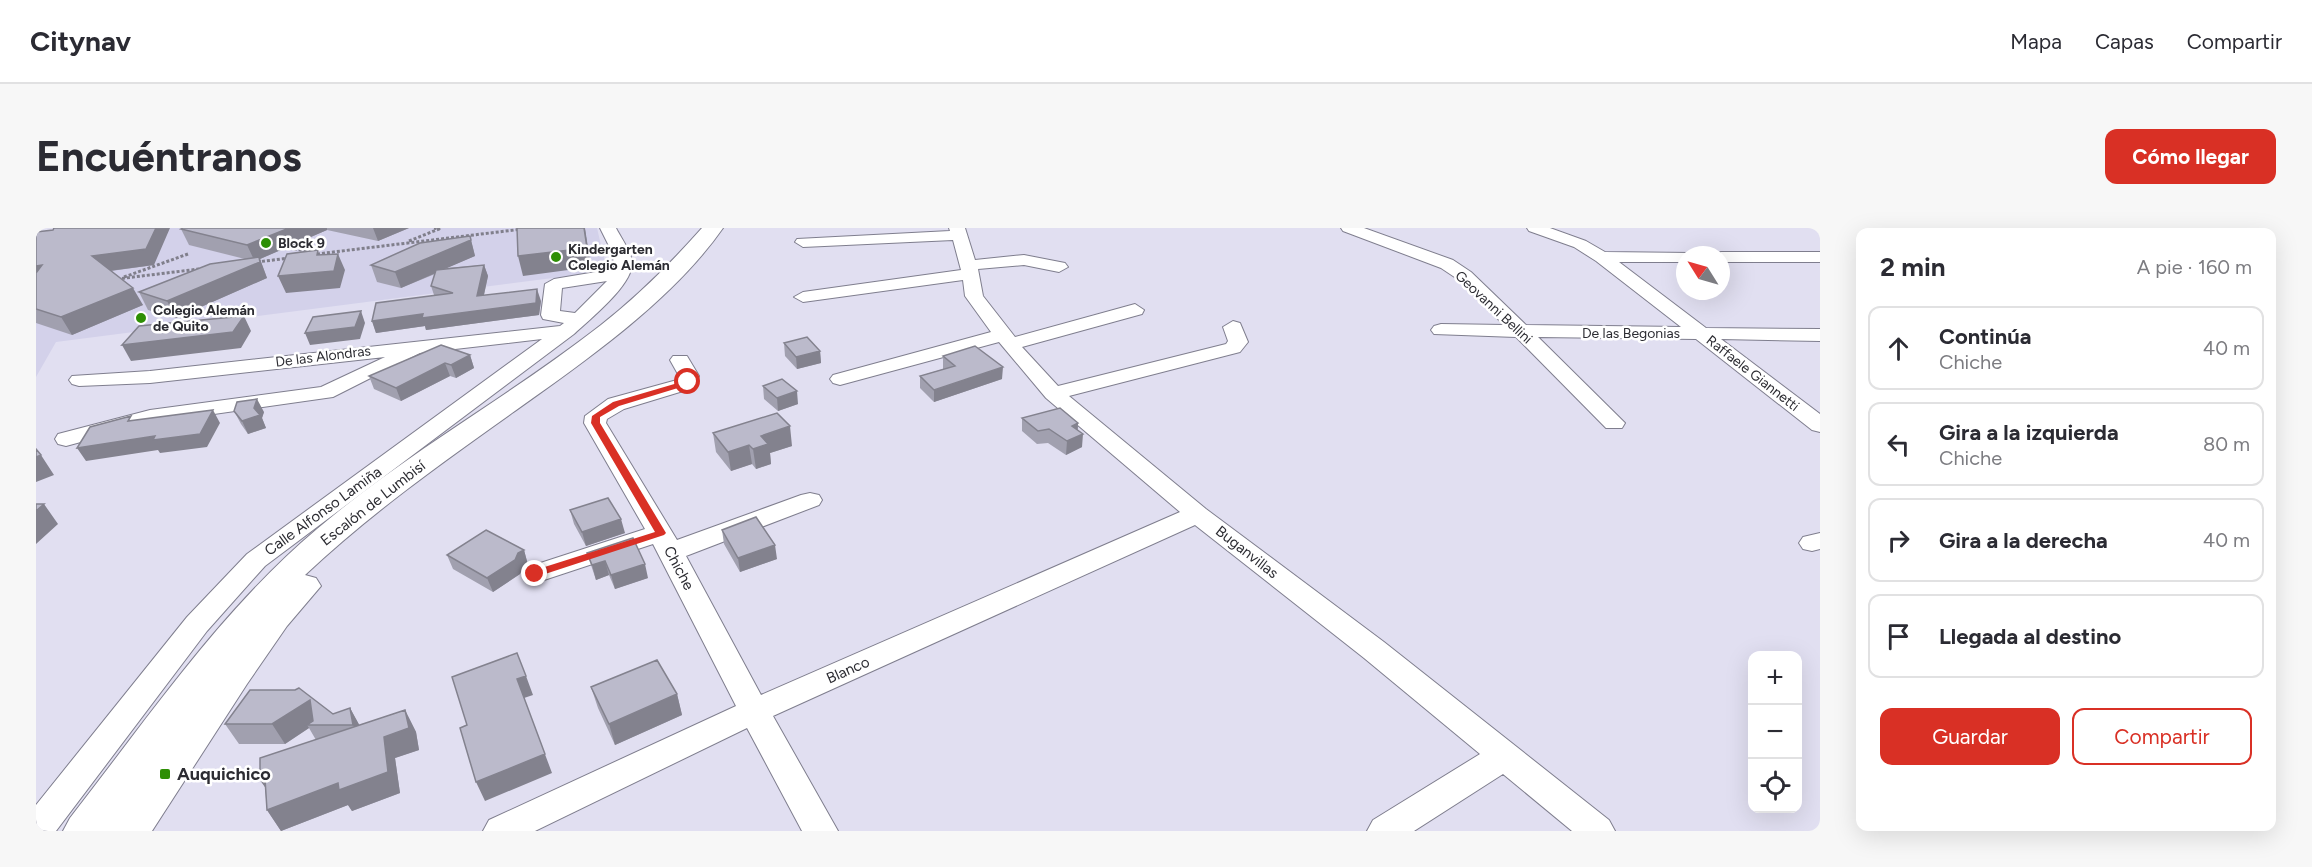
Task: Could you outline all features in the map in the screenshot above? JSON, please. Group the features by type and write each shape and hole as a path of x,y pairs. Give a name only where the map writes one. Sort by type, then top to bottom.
{"main road":[{"name":"Escalón de Lumbisí","path":"86,831 240,623 288,571 372,501 593,342 660,285 713,228"},
{"name":"Escalón de Lumbisí","path":"128,831 275,616 314,574 391,509 637,325 678,288 733,228"}],"street":[{"path":"572,318 550,315 556,282 623,273 625,264 608,228"},
{"name":"Geovanni Bellini","path":"1349,228 1447,264 1466,276 1614,423"},
{"name":"Raffaele Giannetti","path":"1537,228 1580,244 1602,257 1820,425"},
{"path":"803,242 958,231"},
{"name":"Buganvillas","path":"958,231 970,270 974,296 1006,339 1053,394 1197,514 1374,650 1597,831"},
{"path":"1602,257 1676,257"},
{"path":"1730,257 1820,257"},
{"path":"804,297 970,270 1011,258 1030,259 1059,267"},
{"name":"Calle Alfonso Lamiña","path":"36,830 213,603 256,560 572,318 623,273"},
{"path":"552,299 590,287"},
{"path":"840,379 922,354 1006,339 1135,310"},
{"name":"De las Alondras","path":"79,380 150,377 427,344 572,318"},
{"path":"1053,394 1233,348 1238,342 1233,327"},
{"name":"De las Begonias","path":"1441,330 1522,333 1820,335"},
{"path":"66,439 133,421 326,393 427,344"},
{"name":"Chiche","path":"680,360 689,376 686,384 616,404 596,416 596,423 666,542 754,711 820,831"},
{"path":"133,421 150,377"},
{"path":"535,574 666,542 810,500"},
{"name":"Blanco","path":"501,831 754,711 1197,514"},
{"path":"1385,831 1504,756"}],"path":[{"path":"402,243 439,229 434,228"},
{"path":"253,262 531,228"},
{"path":"284,247 322,253"},
{"path":"337,262 341,251"},
{"path":"188,254 115,280 207,268"}],"shaded area":[{"name":"Colegio Alemán de Quito","path":"65,228 597,228 607,271 56,342 36,377 36,235"}],"building":[{"path":"54,228 156,228 146,249 92,256 133,288 61,317 36,309 36,273 42,265 36,266 36,232"},
{"path":"289,228 247,245 181,229"},
{"path":"517,228 584,228 587,248 518,256"},
{"path":"470,236 471,240 395,272 371,265 420,243"},
{"path":"318,250 317,255 338,254 334,271 278,276 287,254"},
{"path":"259,257 260,262 167,301 139,292 210,264"},
{"path":"484,265 477,296 537,289 536,303 422,318 423,314 372,321 376,303 453,293 431,286 436,270"},
{"path":"361,311 355,327 305,333 313,317"},
{"path":"244,316 233,332 122,345 139,326"},
{"path":"807,337 820,351 796,357 784,343"},
{"path":"441,345 470,355 451,365 445,363 396,388 369,376"},
{"path":"975,346 1003,367 934,390 920,376 955,366 943,356"},
{"path":"782,379 797,391 777,398 763,386"},
{"path":"257,399 254,408 260,415 242,421 234,411 237,402"},
{"path":"1060,408 1078,423 1072,426 1083,434 1067,441 1049,429 1038,431 1022,418"},
{"path":"213,410 200,434 153,440 155,436 77,448 90,427 131,416 128,421"},
{"path":"777,413 790,426 761,436 768,444 753,449 749,445 728,452 713,433"},
{"path":"608,498 621,519 582,532 570,510"},
{"path":"36,504 44,504 36,511"},
{"path":"756,517 775,545 738,558 722,530"},
{"path":"486,530 524,550 518,553 515,560 487,578 447,555"},
{"path":"633,538 645,564 611,575 605,561 592,565 587,553"},
{"path":"517,653 526,676 517,679 545,754 476,782 460,728 467,725 452,677"},
{"path":"657,660 677,694 609,724 591,687"},
{"path":"299,688 333,714 350,708 353,725 307,725 313,721 310,700 272,724 225,724 250,690 295,690"},
{"path":"405,710 409,728 384,737 388,772 339,790 338,783 267,810 265,779 260,780 260,758"}],"place":[{"name":"Block 9","path":"266,243"},
{"name":"Kindergarten Colegio Alemán","path":"556,257"},
{"name":"Colegio Alemán de Quito","path":"141,318"},
{"name":"Auquichico","path":"165,774"}],"route":[{"path":"535,574 661,533 596,423 596,416 604,409 616,404 677,388 688,382"}]}
